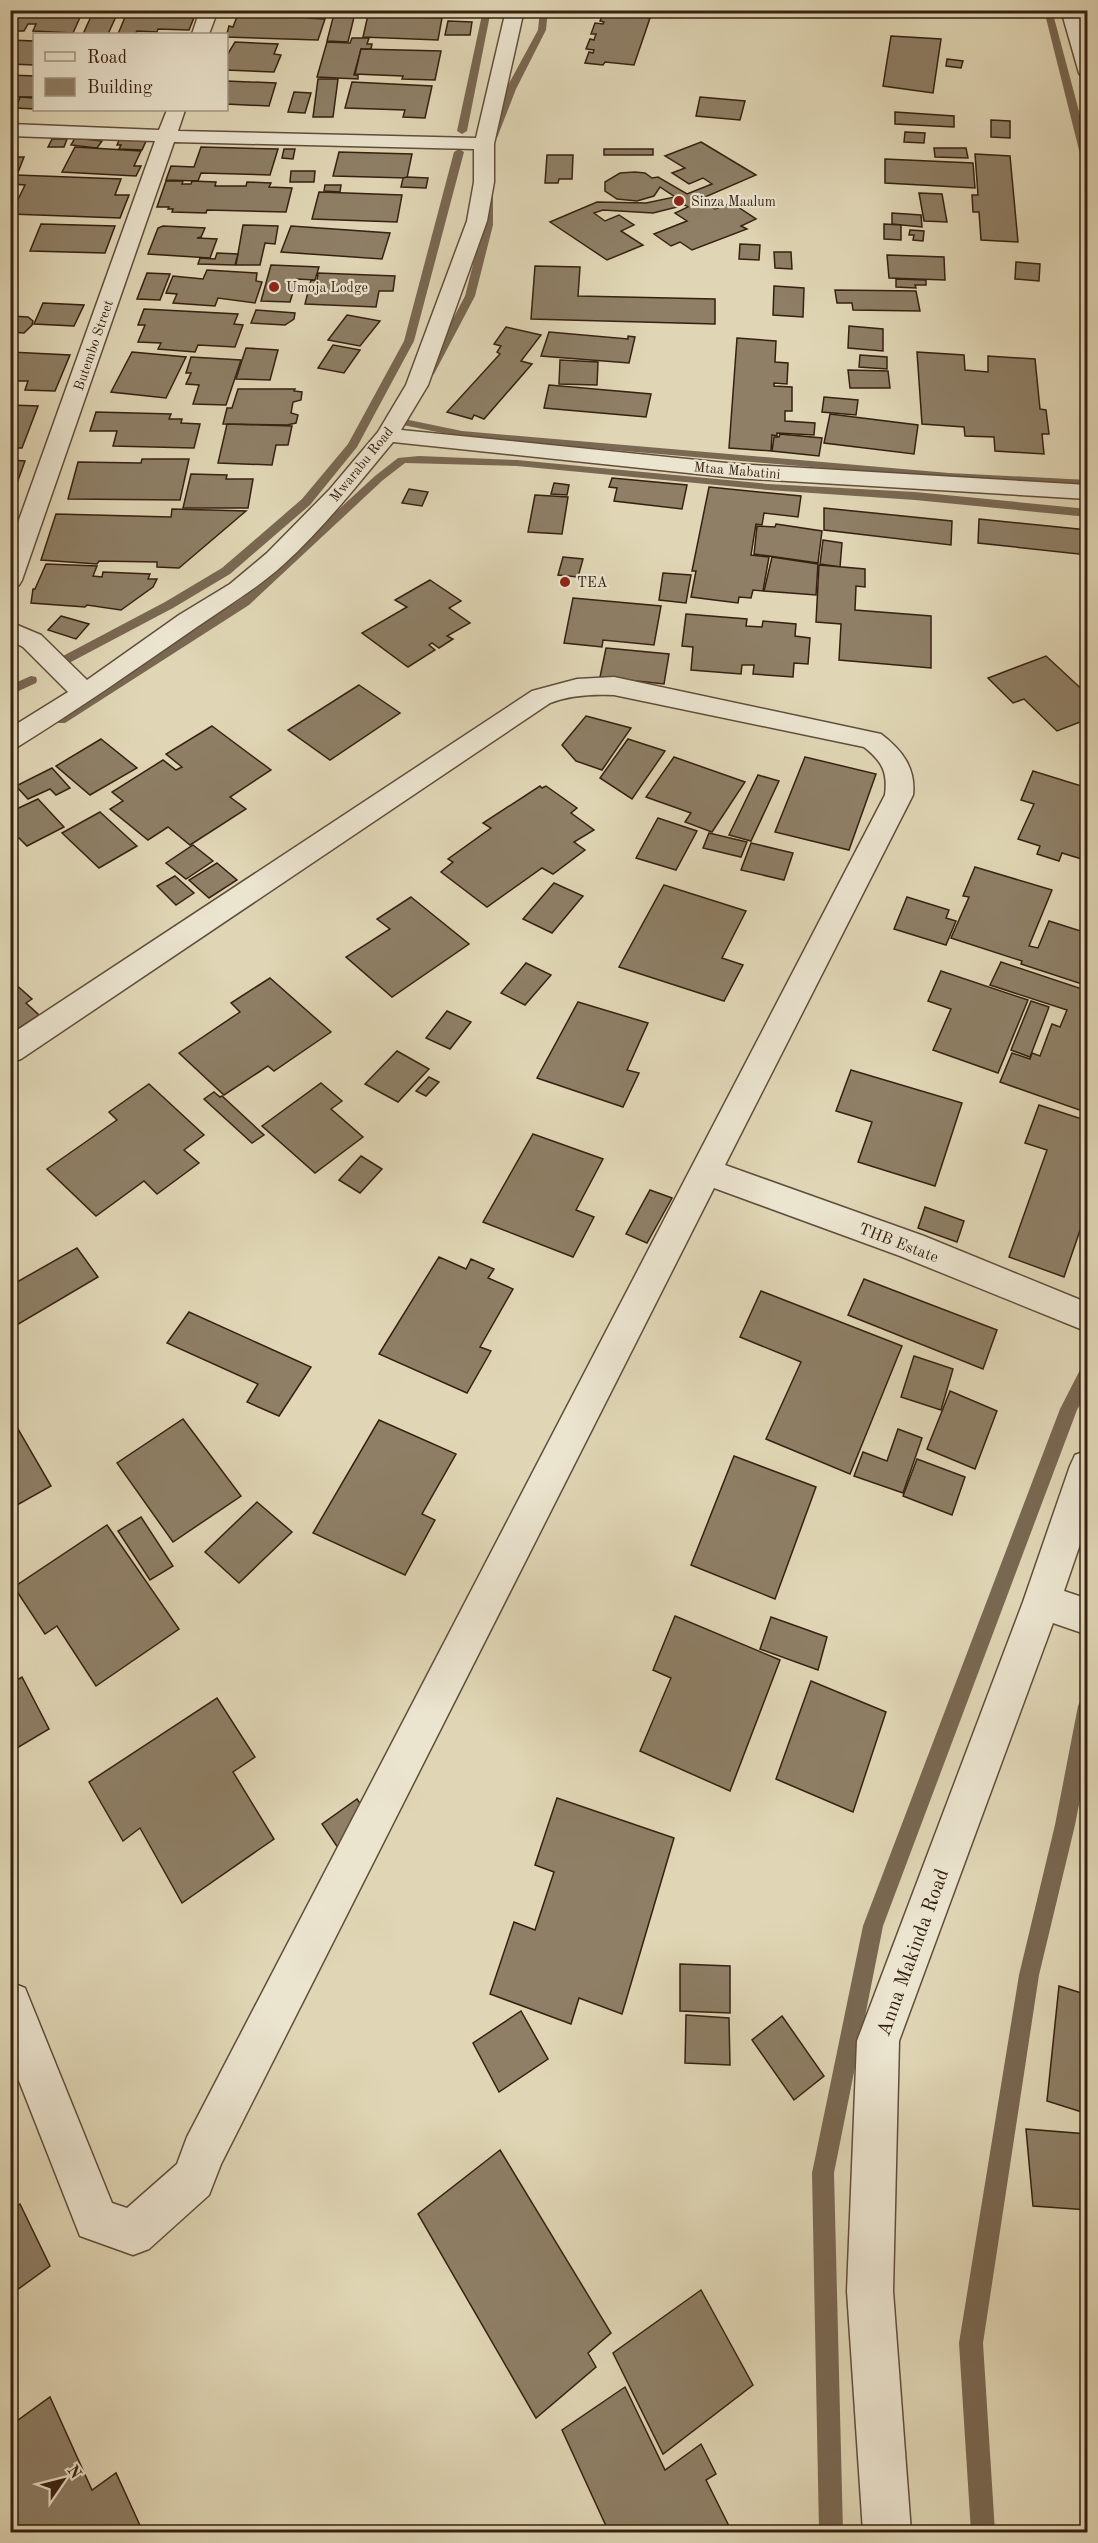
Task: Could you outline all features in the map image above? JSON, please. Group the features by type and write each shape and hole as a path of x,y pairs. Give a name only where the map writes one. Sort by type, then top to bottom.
{"street":[{"path":"201,33 209,10"},
{"name":"Mwarabu Road","path":"10,740 85,693 188,621 239,590 276,558 338,494 387,435 417,385 477,221 484,182 484,144 515,10"},
{"path":"1070,10 1088,73"},
{"name":"Butembo Street","path":"10,580 176,111"},
{"path":"10,129 166,136 484,144"},
{"name":"Mtaa Mabatini","path":"387,435 736,471 1088,492"},
{"path":"10,630 32,641 85,693"},
{"path":"10,1051 541,697 563,688 588,685 614,686 872,740 891,754 901,775 899,795 203,2153 193,2179 133,2233 96,2220 10,2003"},
{"name":"THB Estate","path":"707,1172 912,1245 1088,1318"},
{"name":"Anna Makinda Road","path":"887,2532 870,2291 879,2041 1042,1602 1088,1466"},
{"path":"1042,1602 1088,1617"}],"building":[{"path":"94,10 119,10 108,33 83,33"},
{"path":"128,10 197,10 189,30 158,29 157,32 118,33"},
{"path":"335,10 360,10 346,11 355,13 348,42 327,41"},
{"path":"10,11 82,13 73,33 33,31 36,24 28,24 24,31 10,31"},
{"path":"604,11 650,18 634,65 605,62 603,65 585,63 589,52 593,53 594,50 586,49 590,39 594,40 596,34 591,34 595,23 603,24 604,22 600,21"},
{"path":"238,14 325,19 318,40 228,37 229,26 233,27"},
{"path":"368,15 442,18 438,40 363,37"},
{"path":"448,21 472,22 470,35 445,35"},
{"path":"891,36 941,39 933,93 883,86"},
{"path":"352,38 369,38 367,44 372,44 371,49 361,49 354,75 358,75 358,79 317,77 327,42 350,43"},
{"path":"10,40 33,41 33,65 10,64"},
{"path":"235,42 278,44 274,54 281,55 274,72 228,70 228,54"},
{"path":"361,49 441,51 435,80 355,74"},
{"path":"947,59 963,61 961,68 946,66"},
{"path":"10,75 33,76 33,97 10,97"},
{"path":"318,79 338,79 333,117 313,117"},
{"path":"228,81 276,83 269,106 228,104"},
{"path":"352,82 432,86 425,118 403,117 405,110 345,108"},
{"path":"294,92 311,93 305,113 288,112"},
{"path":"20,97 33,98 33,109 16,108"},
{"path":"700,97 745,101 740,120 696,116"},
{"path":"895,112 954,116 954,127 895,124"},
{"path":"991,120 1010,121 1010,138 991,137"},
{"path":"905,132 925,133 924,143 904,142"},
{"path":"75,138 102,141 97,148 71,145"},
{"path":"120,138 147,139 142,150 119,149 121,145 117,145"},
{"path":"52,139 67,139 64,147 48,147"},
{"name":"Sinza Maalum","path":"701,142 756,175 698,200 715,209 732,203 756,219 741,226 747,229 692,250 680,242 671,246 654,234 687,221 675,213 688,207 685,205 653,213 603,210 594,213 605,221 619,215 634,225 621,231 643,245 607,260 550,222 597,202 646,203 675,197 660,187 654,196 637,201 617,199 605,191 605,182 620,173 645,173 652,178 658,177 687,194 712,184 703,178 689,184 672,173 685,168 665,156"},
{"path":"75,147 141,151 134,166 141,166 136,176 62,172"},
{"path":"201,147 278,149 270,175 201,173 198,181 166,180 171,166 194,167"},
{"path":"934,148 966,148 968,158 935,157"},
{"path":"284,149 295,149 293,159 282,158"},
{"path":"604,149 653,149 653,155 604,155"},
{"path":"339,152 412,154 407,178 333,176"},
{"path":"975,154 1010,156 1018,242 981,240 979,212 973,212 972,195 978,195"},
{"path":"547,155 573,155 572,179 559,179 558,183 545,183"},
{"path":"10,157 24,157 17,175 10,175"},
{"path":"885,159 973,163 975,188 885,183"},
{"path":"291,171 315,171 314,182 290,182"},
{"path":"16,175 121,179 115,195 129,195 120,218 11,214 25,185 12,184"},
{"path":"403,178 428,178 426,188 401,187"},
{"path":"166,181 183,181 182,184 191,184 192,181 216,182 215,186 246,186 247,182 271,183 269,187 292,188 286,212 207,210 206,213 172,212 173,209 168,209 169,207 157,207"},
{"path":"325,185 341,185 340,192 324,191"},
{"path":"319,192 402,195 397,222 312,219"},
{"path":"919,193 942,194 947,222 924,221"},
{"path":"892,213 921,215 922,227 892,224"},
{"path":"41,224 115,226 105,253 30,251"},
{"path":"884,224 901,225 901,240 884,239"},
{"path":"243,225 278,226 275,244 265,243 260,265 236,265"},
{"path":"163,226 205,228 201,237 197,238 217,239 210,258 148,254 158,228"},
{"path":"291,226 390,233 382,259 281,252"},
{"path":"910,230 924,231 923,241 913,240 914,235 909,235"},
{"name":"Sinza Maalum","path":"740,244 760,245 759,260 739,259"},
{"path":"774,252 791,252 792,269 775,268"},
{"path":"217,253 238,254 235,265 198,264 200,258 215,259"},
{"path":"887,255 944,257 945,280 889,278"},
{"path":"1016,262 1040,264 1039,281 1015,279"},
{"path":"271,265 319,267 315,280 297,279 290,302 261,301"},
{"path":"535,266 580,267 578,296 715,299 715,324 531,319"},
{"path":"207,270 257,273 256,281 262,282 255,303 218,298 215,306 173,303 177,294 166,293 173,276 203,279"},
{"path":"147,273 170,274 160,300 137,299"},
{"path":"318,273 395,276 393,291 379,291 376,307 305,304 311,280 317,281"},
{"path":"896,279 926,280 926,285 915,285 916,288 896,287"},
{"path":"774,286 804,288 803,317 773,315"},
{"path":"835,290 916,291 920,311 853,310 852,303 837,303"},
{"path":"43,303 84,305 74,326 34,324"},
{"path":"144,309 238,314 234,324 243,325 235,347 198,345 195,352 158,349 161,343 138,342 145,325 138,325"},
{"path":"256,310 295,313 294,319 285,325 251,323"},
{"path":"347,315 380,321 360,346 328,340"},
{"path":"10,316 28,317 33,321 32,325 24,333 10,332"},
{"path":"849,326 883,329 883,351 848,348"},
{"path":"506,327 541,335 521,361 532,364 484,419 474,415 472,419 447,412 500,354 497,352 501,346 494,344"},
{"path":"549,332 628,339 628,336 635,337 629,363 541,356"},
{"path":"737,338 776,341 775,362 788,363 787,384 774,383 774,386 792,387 792,411 785,411 785,421 815,423 814,435 777,433 777,436 772,435 771,451 729,448"},
{"path":"333,345 360,350 344,373 318,368"},
{"path":"246,348 278,350 270,380 236,379"},
{"path":"10,352 70,355 55,391 25,390 28,381 10,381"},
{"path":"132,352 186,357 166,398 111,392"},
{"path":"917,352 964,355 965,370 988,372 988,356 1035,359 1040,409 1046,410 1049,434 1042,434 1044,454 995,451 994,437 965,436 964,427 922,424"},
{"path":"860,355 887,357 887,369 859,367"},
{"path":"191,357 241,360 226,405 193,404 199,385 186,384 191,373 186,373"},
{"path":"560,360 598,362 597,385 559,384"},
{"path":"848,370 888,371 890,388 850,388"},
{"path":"549,385 651,394 646,417 544,408"},
{"path":"238,389 295,389 294,391 302,392 301,400 293,402 291,413 298,415 296,423 287,425 223,424 227,408 232,408"},
{"path":"824,397 858,400 856,415 822,412"},
{"path":"10,405 38,406 22,448 10,448"},
{"path":"96,412 171,414 169,419 182,419 181,423 200,424 194,448 113,446 117,431 90,431"},
{"path":"830,414 918,425 914,454 824,443"},
{"path":"227,424 292,426 288,445 276,445 272,465 218,463"},
{"path":"780,434 822,438 819,456 772,451 774,437 779,437"},
{"path":"142,459 189,459 180,500 68,499 78,462 141,463"},
{"path":"10,460 25,461 12,497 10,497"},
{"path":"191,474 227,475 226,479 253,479 248,508 183,508"},
{"path":"612,478 687,485 682,509 614,501 617,488 609,487"},
{"path":"554,483 569,485 567,495 551,494"},
{"path":"709,487 801,496 798,517 764,513 762,525 756,524 751,555 769,557 763,591 753,590 751,598 739,597 738,603 691,597 696,571 692,571"},
{"path":"409,489 428,492 422,506 402,503"},
{"path":"535,495 568,497 562,534 528,532"},
{"path":"824,508 952,521 951,545 824,530"},
{"path":"172,509 246,511 179,568 157,567 157,562 99,561 97,564 41,560 56,514 171,517"},
{"path":"979,519 1088,530 1088,555 978,543"},
{"path":"776,524 822,531 818,563 754,554 757,526 775,527"},
{"path":"823,540 842,543 840,567 820,564"},
{"path":"563,557 583,559 578,577 558,575"},
{"path":"772,557 818,564 816,595 764,591"},
{"path":"46,564 97,566 93,576 102,577 103,572 150,574 148,579 157,579 153,587 121,610 87,605 85,607 31,603 33,589"},
{"path":"819,565 865,569 865,587 856,586 855,610 931,616 931,668 839,660 841,624 816,622"},
{"path":"663,573 691,575 686,603 659,600"},
{"path":"430,580 461,601 449,608 470,623 447,636 453,639 439,648 432,643 429,645 435,650 408,667 362,633 407,607 395,600"},
{"path":"573,598 661,606 654,645 603,640 602,647 564,643"},
{"path":"686,614 747,619 746,626 762,627 763,621 796,624 795,636 810,638 808,664 794,663 793,677 753,674 754,665 742,665 741,674 691,670 693,647 682,646"},
{"path":"61,616 89,624 76,639 48,630"},
{"path":"606,648 669,654 664,684 600,677"},
{"path":"1046,656 1088,695 1088,719 1057,731 1024,699 1013,703 988,678"},
{"path":"359,685 400,713 330,760 288,730"},
{"path":"586,716 631,728 602,770 576,761 562,745"},
{"path":"212,726 271,770 230,797 246,809 190,845 168,827 148,840 110,809 123,801 112,792 163,760 176,770 182,767 166,754"},
{"path":"101,739 137,768 90,795 56,766"},
{"path":"628,739 665,751 632,799 600,778"},
{"path":"674,757 745,782 712,832 685,822 691,813 646,797"},
{"path":"805,757 876,774 849,850 775,832"},
{"path":"52,768 70,788 56,795 50,789 28,799 16,786"},
{"path":"1033,771 1088,788 1088,853 1085,860 1062,853 1059,861 1037,854 1040,846 1018,839 1034,804 1021,800"},
{"path":"758,775 779,781 751,841 729,835"},
{"path":"540,786 542,788 546,786 577,808 571,813 594,830 574,842 585,850 553,874 542,868 487,907 441,872 453,862 448,859 491,828 483,823"},
{"path":"38,799 64,827 27,846 10,829 10,812"},
{"path":"100,812 137,846 99,868 62,833"},
{"path":"658,818 697,831 676,870 636,858"},
{"path":"709,833 747,842 741,857 703,848"},
{"path":"751,843 793,853 784,880 741,870"},
{"path":"193,845 213,861 186,879 166,863"},
{"path":"217,863 237,880 209,898 189,880"},
{"path":"975,867 1052,890 1029,946 1038,948 1049,921 1087,933 1088,986 951,938 969,897 963,896"},
{"path":"175,876 194,893 176,905 157,886"},
{"path":"554,883 583,896 552,933 523,919"},
{"path":"664,885 746,911 722,958 743,965 724,1001 619,967"},
{"path":"411,897 469,944 392,997 346,957 390,929 377,919"},
{"path":"907,897 949,910 946,918 956,921 946,945 894,929"},
{"path":"1001,962 1088,991 1088,1113 1000,1082 1012,1053 1030,1059 1032,1053 1040,1056 1052,1024 1060,1027 1067,1010 990,985"},
{"path":"526,963 551,975 525,1005 501,993"},
{"path":"941,971 1028,1000 998,1073 933,1050 951,1009 928,1001"},
{"path":"270,978 331,1032 274,1071 268,1066 224,1095 179,1053 240,1012 231,1003"},
{"path":"14,983 32,999 26,1003 39,1015 10,1034 10,986"},
{"path":"1031,1001 1049,1007 1030,1057 1011,1050"},
{"path":"578,1002 648,1023 627,1070 639,1073 623,1107 537,1078"},
{"path":"447,1011 471,1022 450,1049 426,1038"},
{"path":"397,1051 429,1069 398,1102 365,1084"},
{"path":"851,1070 962,1103 935,1186 858,1162 872,1122 836,1111"},
{"path":"429,1077 439,1082 426,1096 416,1091"},
{"path":"321,1083 342,1101 331,1109 363,1137 315,1173 262,1126"},
{"path":"149,1084 204,1135 184,1150 199,1163 157,1194 144,1181 96,1216 47,1169 117,1120 109,1112"},
{"path":"214,1092 222,1096 264,1135 252,1143 204,1099"},
{"path":"1039,1105 1088,1121 1088,1207 1064,1277 1009,1257 1047,1150 1025,1143"},
{"path":"533,1134 603,1159 576,1210 594,1217 573,1257 483,1222"},
{"path":"361,1156 382,1169 360,1193 339,1180"},
{"path":"650,1190 672,1198 647,1243 626,1234"},
{"path":"925,1207 964,1221 957,1242 918,1228"},
{"path":"77,1248 98,1277 15,1326 10,1319 10,1286"},
{"path":"439,1257 466,1269 471,1259 494,1269 488,1278 513,1289 480,1347 491,1351 467,1393 379,1354"},
{"path":"864,1279 997,1330 983,1369 848,1315"},
{"path":"761,1291 902,1346 850,1474 766,1439 801,1362 740,1337"},
{"path":"189,1312 311,1367 279,1416 247,1402 258,1384 167,1343"},
{"path":"914,1356 953,1369 941,1410 901,1397"},
{"path":"950,1391 997,1411 975,1469 927,1449"},
{"path":"10,1415 51,1486 10,1509"},
{"path":"183,1419 241,1496 173,1542 117,1463"},
{"path":"379,1420 456,1454 422,1514 435,1520 405,1575 313,1533"},
{"path":"898,1429 922,1438 903,1493 854,1476 863,1452 887,1461"},
{"path":"734,1456 816,1487 775,1599 691,1565"},
{"path":"917,1459 965,1477 952,1515 903,1496"},
{"path":"257,1502 292,1532 239,1583 205,1552"},
{"path":"141,1517 173,1566 150,1580 118,1531"},
{"path":"107,1525 179,1629 96,1686 57,1626 45,1634 14,1587"},
{"path":"675,1616 780,1660 730,1791 640,1751 671,1678 653,1670"},
{"path":"771,1617 827,1637 818,1670 760,1649"},
{"path":"22,1677 49,1729 12,1751 10,1684"},
{"path":"811,1681 886,1712 853,1812 776,1779"},
{"path":"217,1698 255,1757 233,1772 274,1839 182,1903 140,1828 123,1841 89,1782"},
{"path":"557,1798 674,1838 622,2014 579,1998 571,2024 490,1994 514,1922 535,1930 554,1872 535,1865"},
{"path":"357,1799 372,1821 338,1848 322,1824"},
{"path":"680,1964 730,1966 730,2013 680,2011"},
{"path":"1059,1986 1088,1995 1088,2114 1047,2101"},
{"path":"521,2011 548,2059 499,2092 473,2043"},
{"path":"686,2015 729,2018 730,2065 685,2063"},
{"path":"782,2016 824,2076 794,2100 752,2040"},
{"path":"1026,2129 1088,2134 1088,2210 1033,2206"},
{"path":"500,2150 611,2333 588,2353 596,2367 536,2418 418,2214"},
{"path":"20,2204 50,2266 10,2295 10,2211"},
{"path":"701,2290 753,2385 663,2454 613,2353"},
{"path":"625,2387 665,2470 701,2444 716,2474 706,2480 732,2532 596,2532 606,2526 562,2430"},
{"path":"50,2397 92,2490 116,2473 143,2532 10,2532 10,2426"}],"waterway":[{"path":"462,131 487,10"},
{"path":"492,138 511,89 542,30 544,10"},
{"path":"1048,10 1088,166"},
{"path":"65,660 169,605 226,571 306,502 353,445 409,341 459,152"},
{"path":"429,374 470,296 488,225 488,193"},
{"path":"405,410 397,421 462,434 949,476 1088,484"},
{"path":"60,720 245,602 379,478 402,460 517,463 768,487 915,496 1088,513"},
{"path":"10,691 31,680"},
{"path":"831,2532 823,2173 873,1926 1069,1409 1088,1371"},
{"path":"983,2532 971,2343 1029,1975 1065,1825 1088,1706"}],"place":[{"name":"Sinza Maalum","path":"679,201"},
{"name":"Umoja Lodge","path":"274,287"},
{"name":"TEA","path":"565,582"}]}
